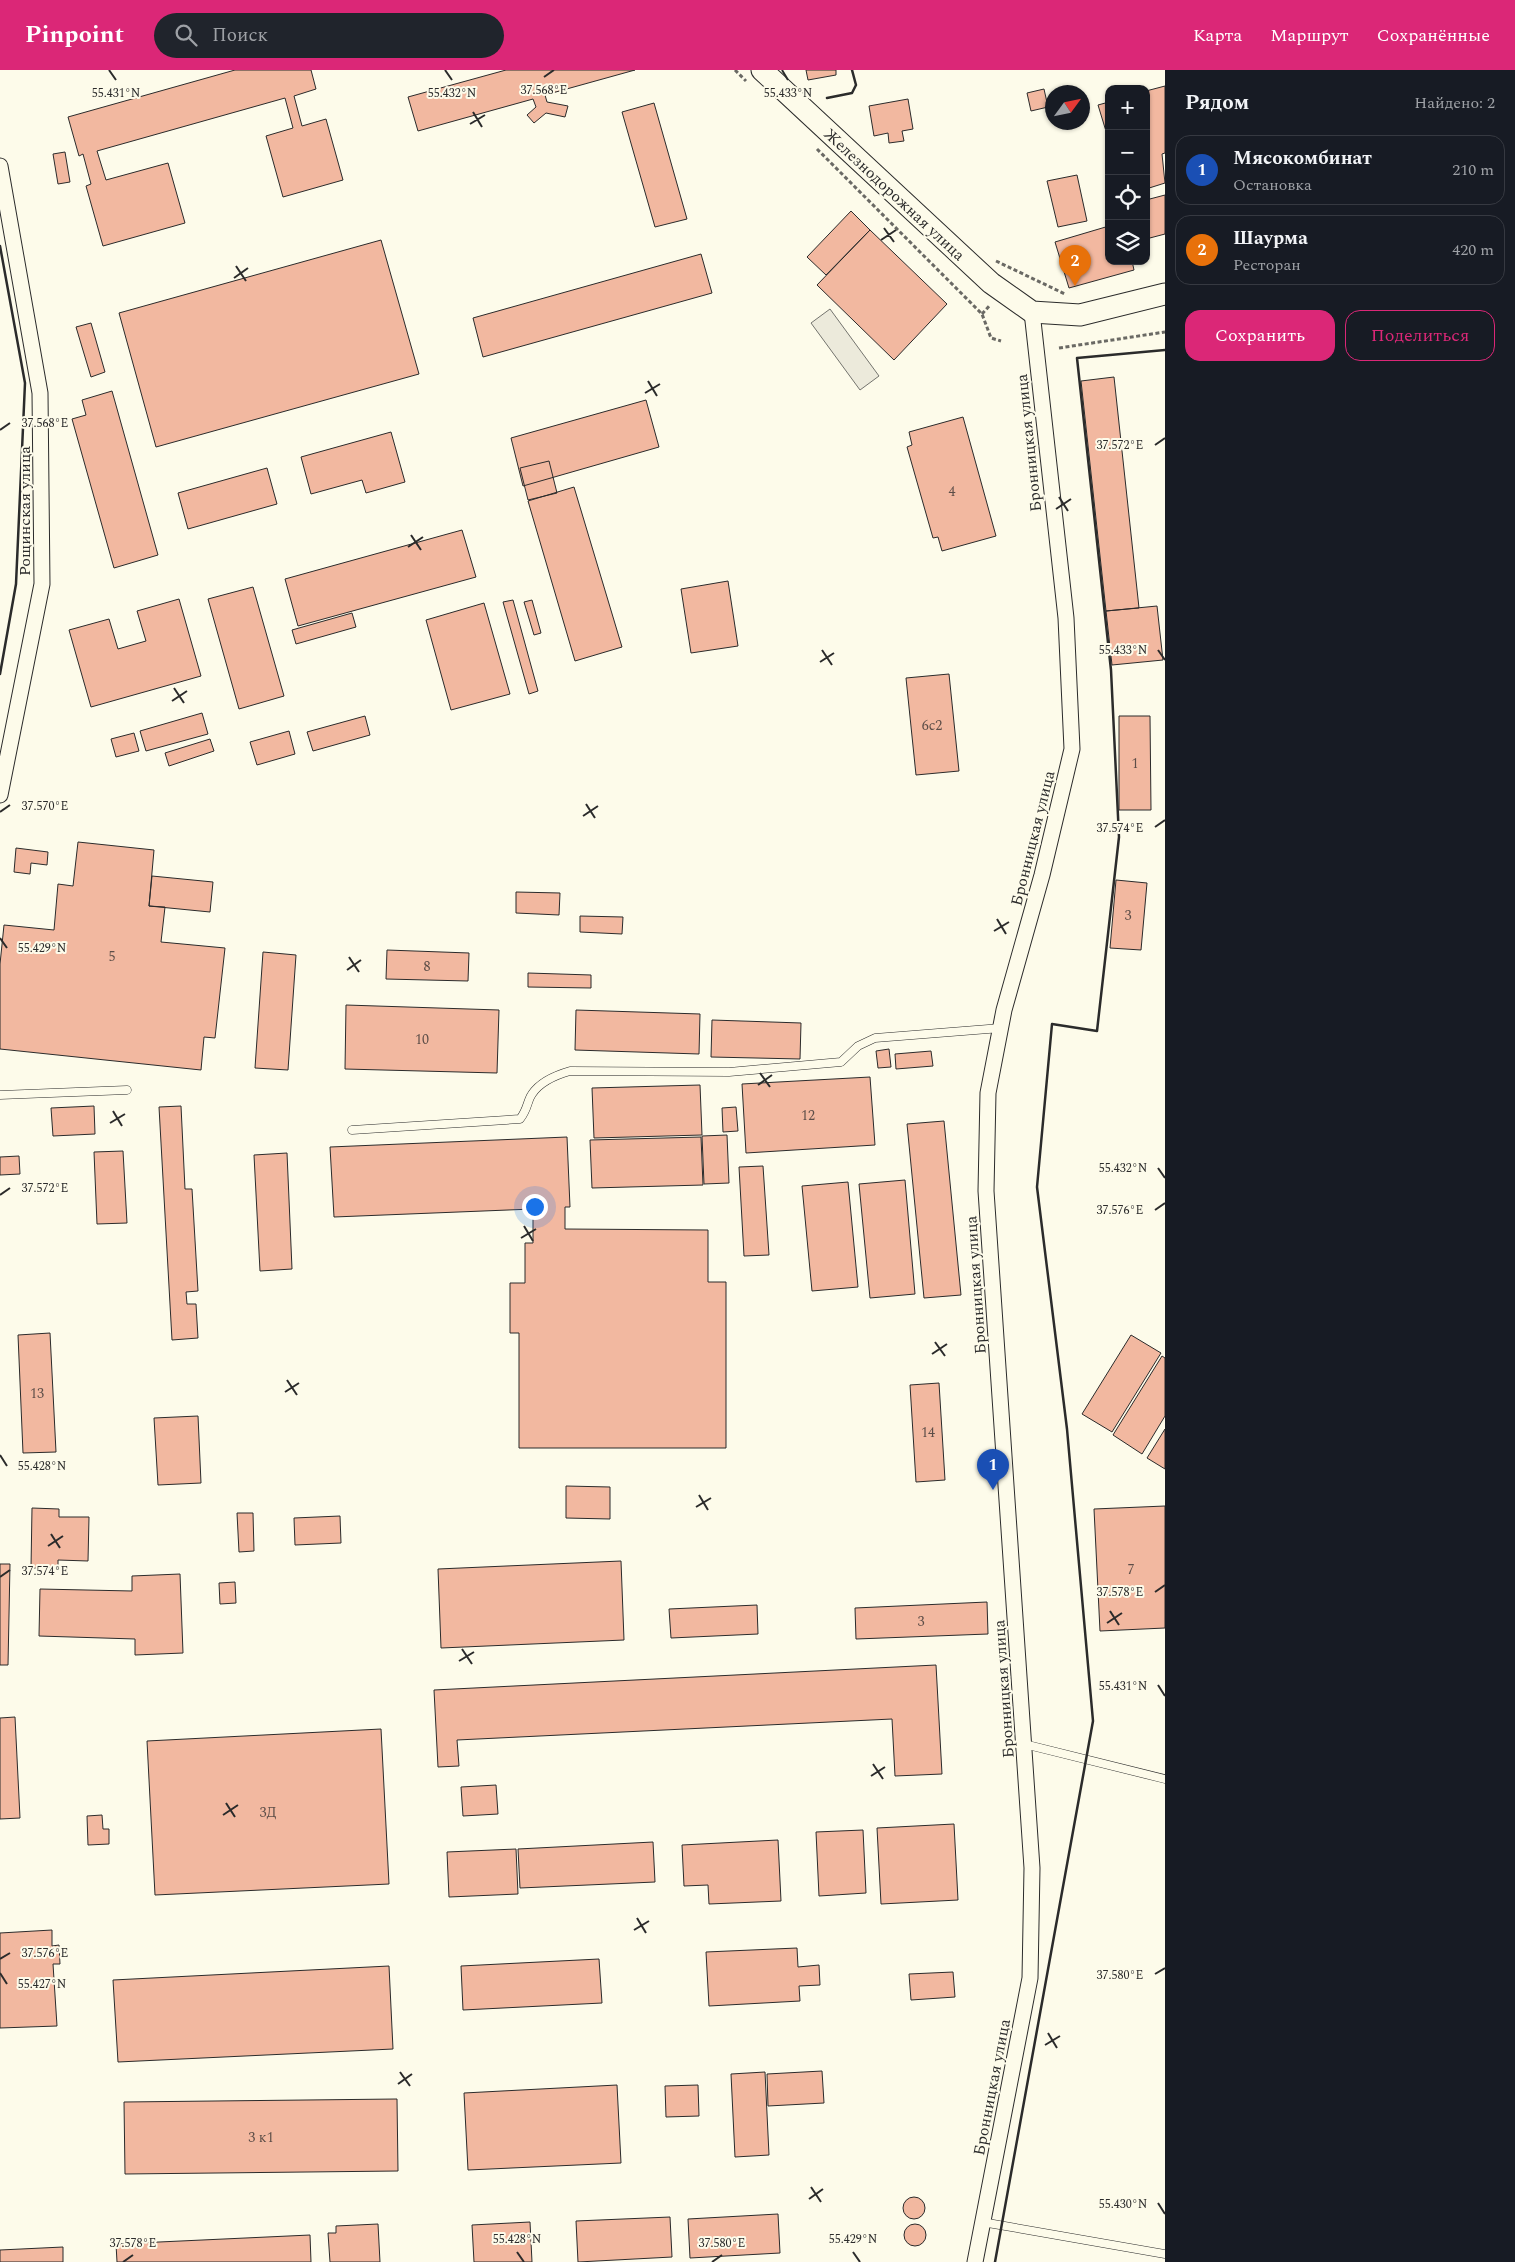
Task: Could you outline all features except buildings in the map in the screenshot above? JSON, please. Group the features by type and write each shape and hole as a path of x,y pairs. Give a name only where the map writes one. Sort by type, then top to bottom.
{"main road":[{"name":"Железнодорожная улица","path":"755,76 991,283 1032,312"},
{"path":"1032,312 1080,315 1165,294"}],"street":[{"name":"Рощинская улица","path":"0,166 40,393 42,575 42,584 0,795"},
{"name":"Бронницкая улица","path":"975,2262 1030,1978 1032,1868 986,1191 988,1093 1000,1028 1042,875 1072,749 1066,618 1032,312"}],"lane":[{"path":"352,1130 520,1119 527,1110 531,1095 558,1074 570,1071 729,1072 841,1062 858,1046 875,1038 1000,1028"},
{"path":"0,1095 127,1090"},
{"path":"1024,1744 1165,1779"},
{"path":"982,2222 1165,2254"}],"path":[{"path":"735,70 755,76"},
{"path":"815,148 982,314 991,338 1001,341"},
{"path":"993,259 1074,298"},
{"path":"1059,348 1165,332"}],"shaded area":[{"path":"830,309 879,376 860,390 811,323"}],"wall":[{"path":"827,98 852,93 856,85 852,70"},
{"path":"0,246 25,383 16,584 0,674"},
{"path":"995,2262 1093,1721 1067,1429 1037,1187 1052,1024 1097,1031 1119,837 1111,670 1077,358 1165,350"}],"place":[{"name":"Шаурма","path":"1075,286"},
{"name":"Мясокомбинат","path":"993,1490"}]}
